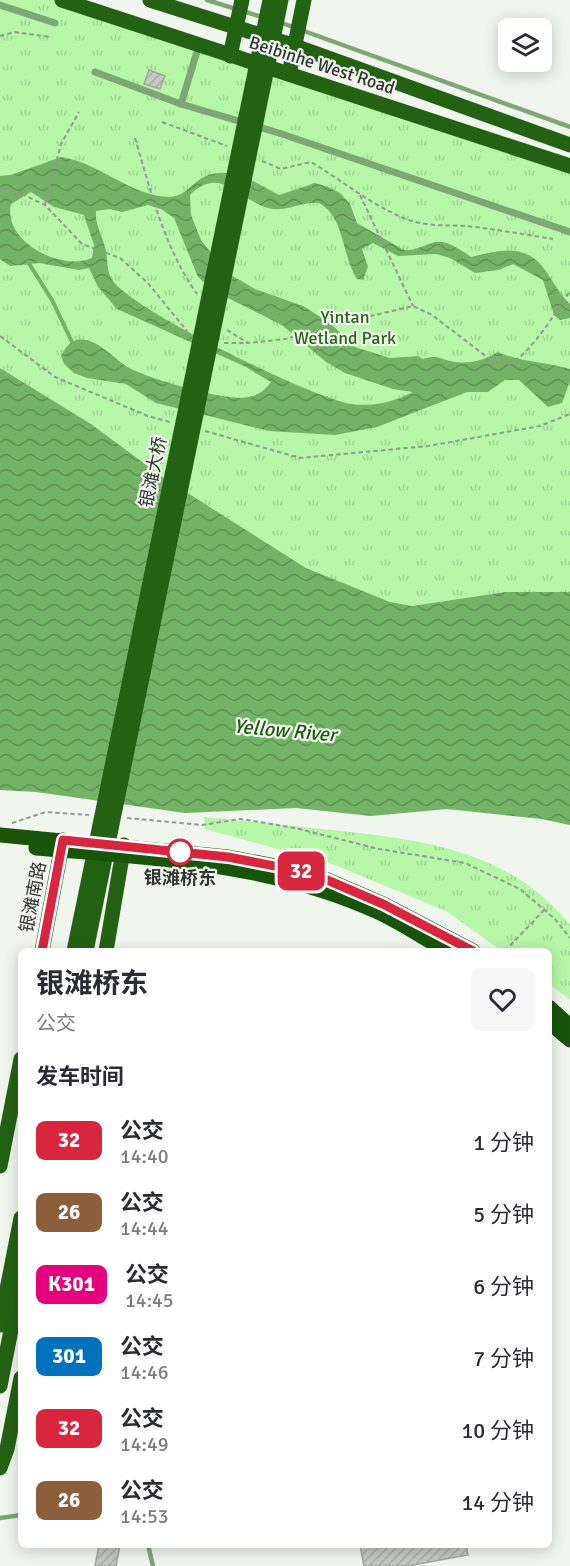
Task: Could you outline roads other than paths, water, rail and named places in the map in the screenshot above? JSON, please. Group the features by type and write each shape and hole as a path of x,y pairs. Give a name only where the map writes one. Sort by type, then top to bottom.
{"highway":[{"path":"0,835 62,845 228,857 311,873 383,904 467,948"},
{"path":"0,846 62,845"},
{"path":"124,850 226,868 300,885 379,913 442,948"},
{"path":"552,1010 570,1026"},
{"path":"552,1025 570,1040"}],"main road":[{"name":"Beibinhe West Road","path":"62,0 570,166"},
{"name":"Beibinhe West Road","path":"150,0 295,46 570,145"},
{"name":"银滩大桥","path":"74,948 97,813 270,0"},
{"name":"银滩大桥","path":"87,948 281,0"},
{"path":"289,74 304,0"},
{"path":"230,56 241,5"},
{"name":"银滩南路","path":"43,948 62,845"},
{"path":"107,948 124,850"},
{"path":"0,1166 18,1074"},
{"path":"0,1325 18,1233"},
{"path":"0,1386 18,1294"},
{"path":"0,1468 7,1449 18,1393"}],"street":[{"path":"0,5 55,23"},
{"path":"181,104 199,45"},
{"path":"95,72 181,104 279,133 570,232"}],"lane":[{"path":"207,0 241,5 570,127"},
{"path":"0,1518 18,1515"},
{"path":"149,1548 153,1566"}],"water":[{"path":"61,157 89,166 140,191 168,197 186,191 205,176 216,173 237,175 279,195 315,183 340,193 350,204 357,223 404,250 442,242 471,257 499,251 518,251 526,254 542,266 570,304 570,318 560,320 554,315 543,280 513,264 499,270 475,273 450,258 436,254 398,256 373,243 362,249 368,267 363,280 357,279 334,218 319,203 281,209 268,208 229,187 211,183 190,195 191,215 201,240 226,272 255,289 303,306 330,323 355,347 390,358 437,357 461,362 478,361 498,352 515,358 570,369 570,381 562,403 548,407 519,380 505,380 488,392 467,392 377,427 335,435 269,431 156,403 126,384 87,378 74,373 64,364 61,356 71,342 85,340 99,346 133,370 208,393 238,398 249,397 262,392 271,382 244,366 117,309 98,287 89,268 79,270 39,263 10,266 0,259 0,176 11,175","holes":["31,192 54,207 84,215 94,245 92,258 65,261 50,257 24,241 15,230 11,218 11,204","148,205 161,209 174,218 198,277 214,291 282,325 326,362 345,373 393,389 413,392 398,399 368,405 351,404 331,398 226,352 188,332 128,295 109,274 96,211 109,209 122,212"]},
{"name":"Yellow River","path":"0,368 91,424 164,478 306,568 390,602 412,606 505,592 570,592 570,825 542,819 447,809 371,816 296,808 185,813 36,792 0,790"}],"waterway":[{"path":"28,262 52,300 72,342"}],"place":[{"name":"银滩桥东","path":"180,852"}],"park label":[{"name":"Yintan Wetland Park","path":"345,327"}]}
